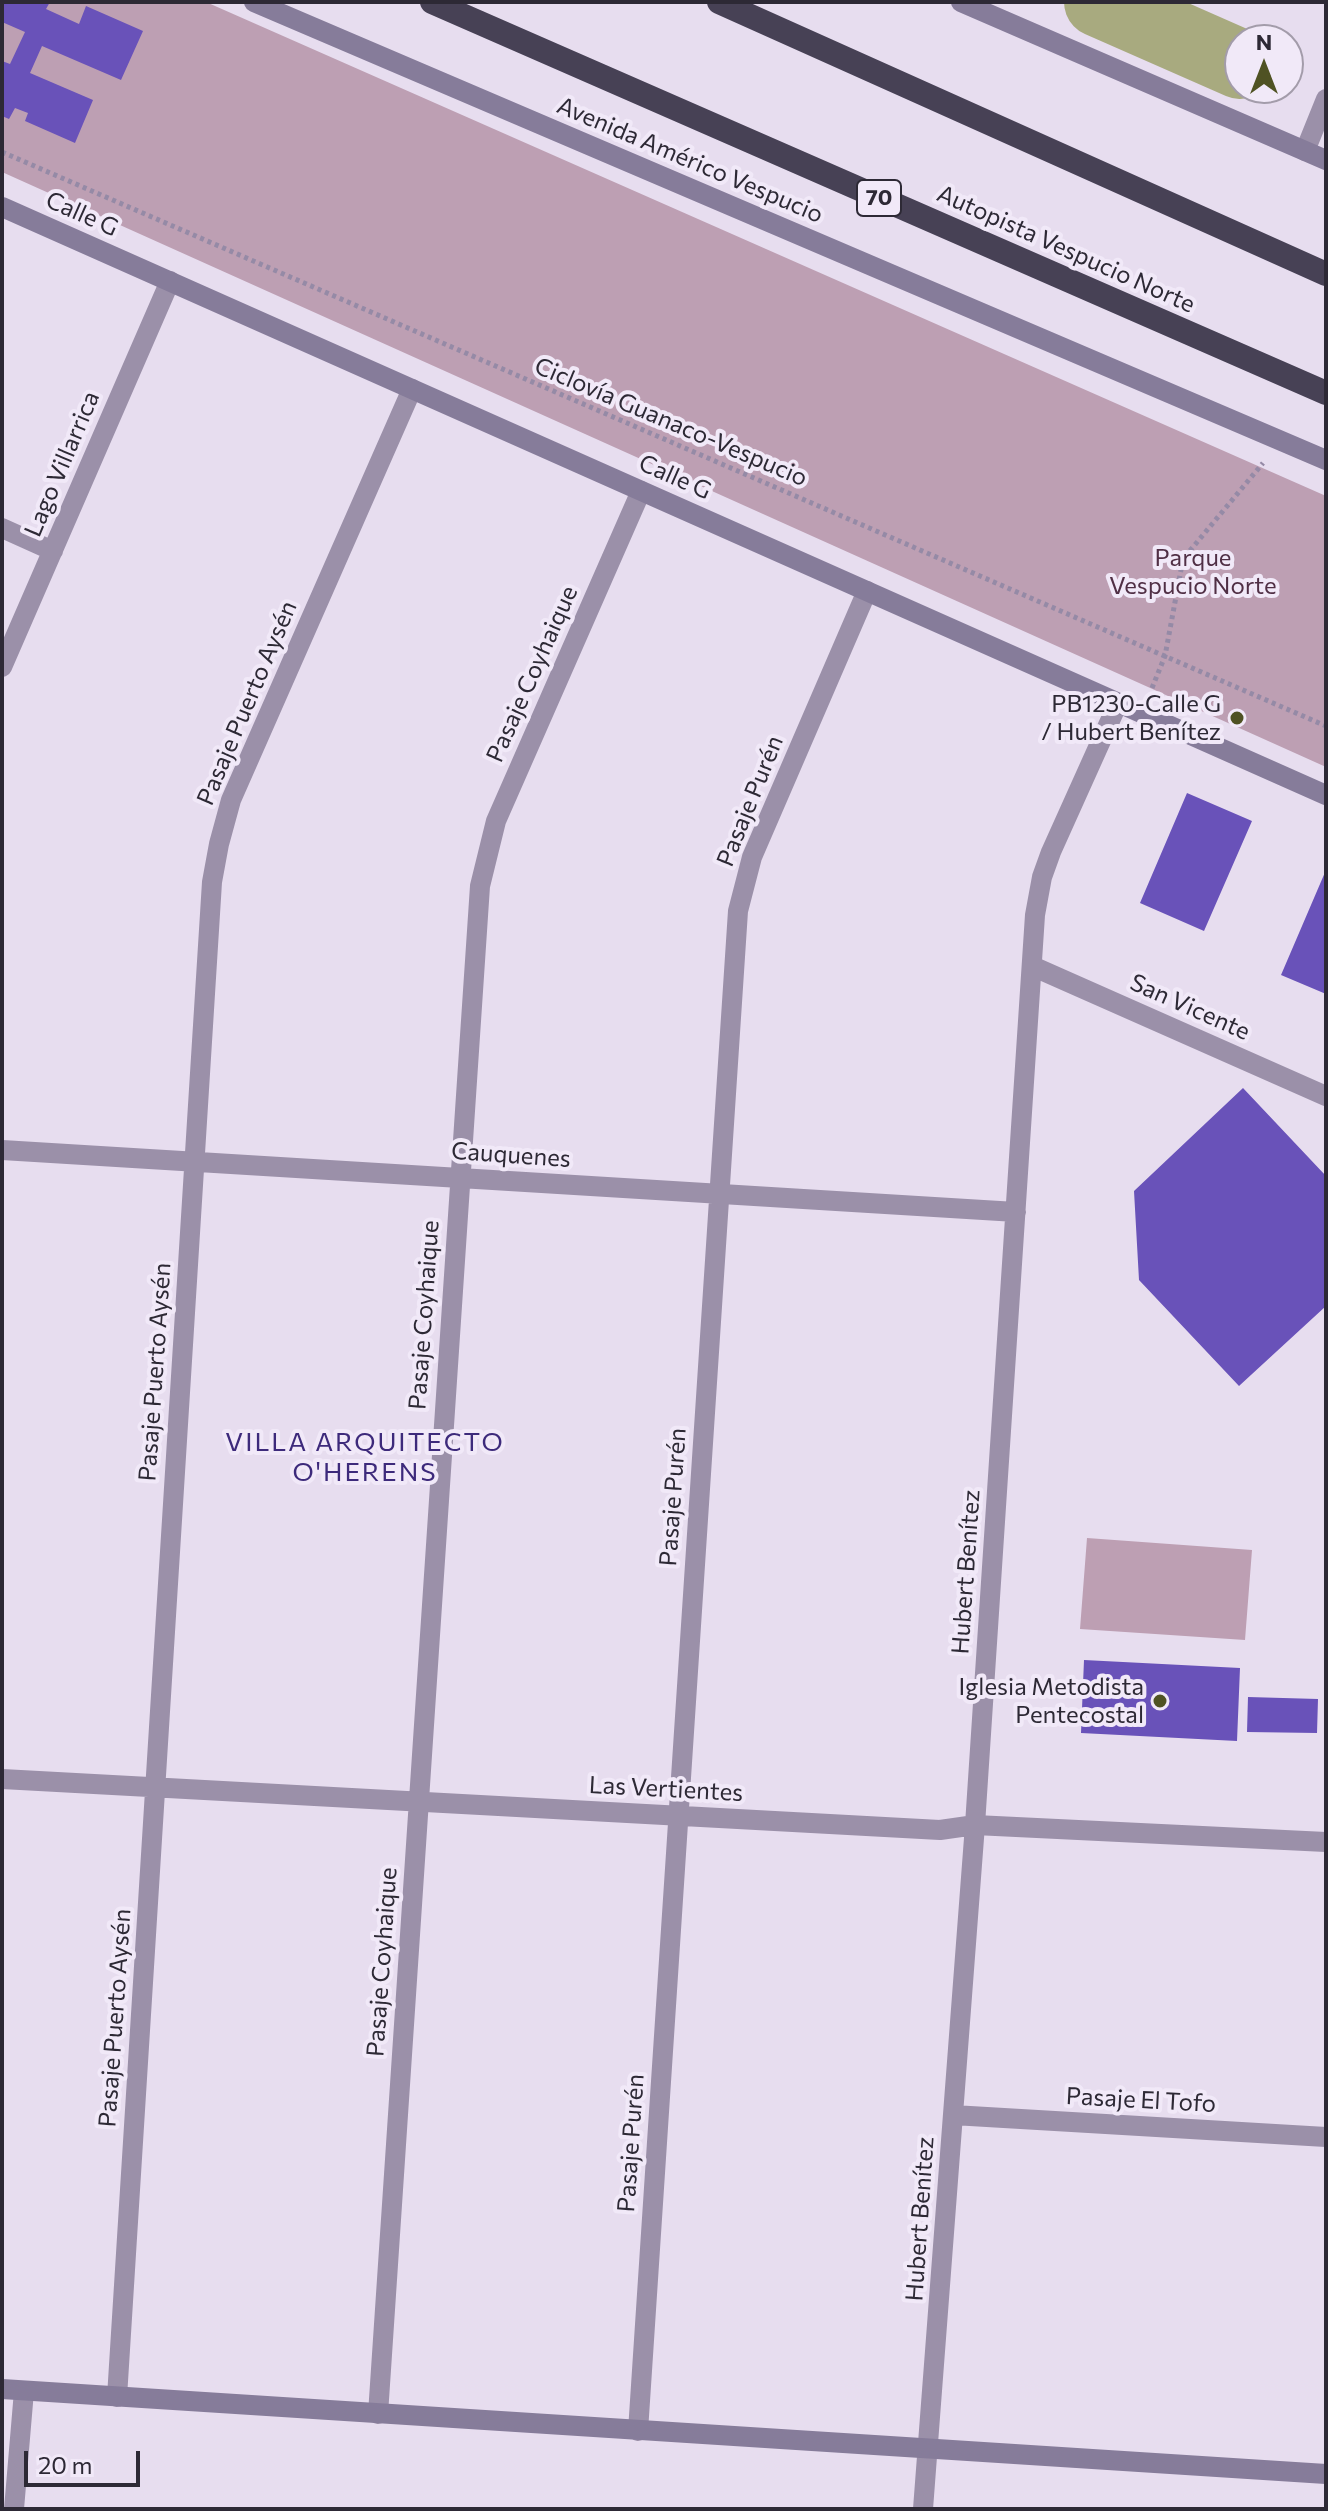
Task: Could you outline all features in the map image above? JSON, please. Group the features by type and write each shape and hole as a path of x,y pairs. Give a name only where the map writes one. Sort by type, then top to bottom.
{"highway":[{"name":"Autopista Vespucio Norte","path":"432,2 1326,393"},
{"path":"719,2 1326,274"}],"main road":[{"name":"Avenida Américo Vespucio","path":"254,2 1326,460"},
{"path":"961,2 1326,160"},
{"name":"Calle G","path":"2,207 1326,795"},
{"path":"2,2389 1326,2474"}],"street":[{"path":"1305,151 1326,99"},
{"name":"Lago Villarrica","path":"2,667 170,281"},
{"name":"Pasaje Puerto Aysén","path":"117,2397 212,882 231,800 412,389"},
{"name":"Pasaje Coyhaique","path":"378,2414 459,1178 477,916 485,856 496,821 641,491"},
{"path":"2,528 53,551"},
{"name":"Pasaje Purén","path":"638,2431 735,938 744,885 763,830 867,591"},
{"name":"Hubert Benítez","path":"923,2509 975,1825 1035,915 1042,877 1063,823 1118,703"},
{"name":"San Vicente","path":"1032,966 1326,1096"},
{"name":"Cauquenes","path":"2,1150 1016,1212"},
{"name":"Las Vertientes","path":"2,1779 940,1830 975,1825 1326,1842"},
{"name":"Pasaje El Tofo","path":"953,2115 1326,2137"},
{"path":"14,2509 24,2391"}],"path":[{"name":"Ciclovía Guanaco-Vespucio","path":"2,152 1326,726"},
{"path":"1142,713 1165,656 1183,559 1263,463 1276,469"}],"green space":[{"name":"Parque Vespucio Norte","path":"2,2 206,2 1326,496 1326,767 2,172"},
{"path":"1087,1538 1252,1550 1245,1640 1080,1629"}],"building":[{"path":"2,2 50,2 46,9 79,24 86,6 143,31 121,80 42,46 30,73 93,100 75,143 25,121 28,113 15,108 9,119 2,116 2,61 10,64 25,32 2,22"},
{"path":"1187,793 1252,821 1204,931 1140,903"},
{"path":"1326,870 1326,994 1281,975"},
{"path":"1243,1088 1326,1176 1326,1306 1239,1386 1139,1280 1134,1191"},
{"name":"Iglesia Metodista Pentecostal","path":"1084,1660 1240,1668 1237,1741 1081,1733"},
{"path":"1248,1697 1318,1699 1317,1733 1247,1732"}],"waterway":[{"path":"1099,2 1224,57"}],"place":[{"name":"PB1230-Calle G / Hubert Benítez","path":"1237,718"},
{"name":"Iglesia Metodista Pentecostal","path":"1160,1701"}],"district":[{"name":"VILLA ARQUITECTO O'HERENS","path":"365,1457"}]}
